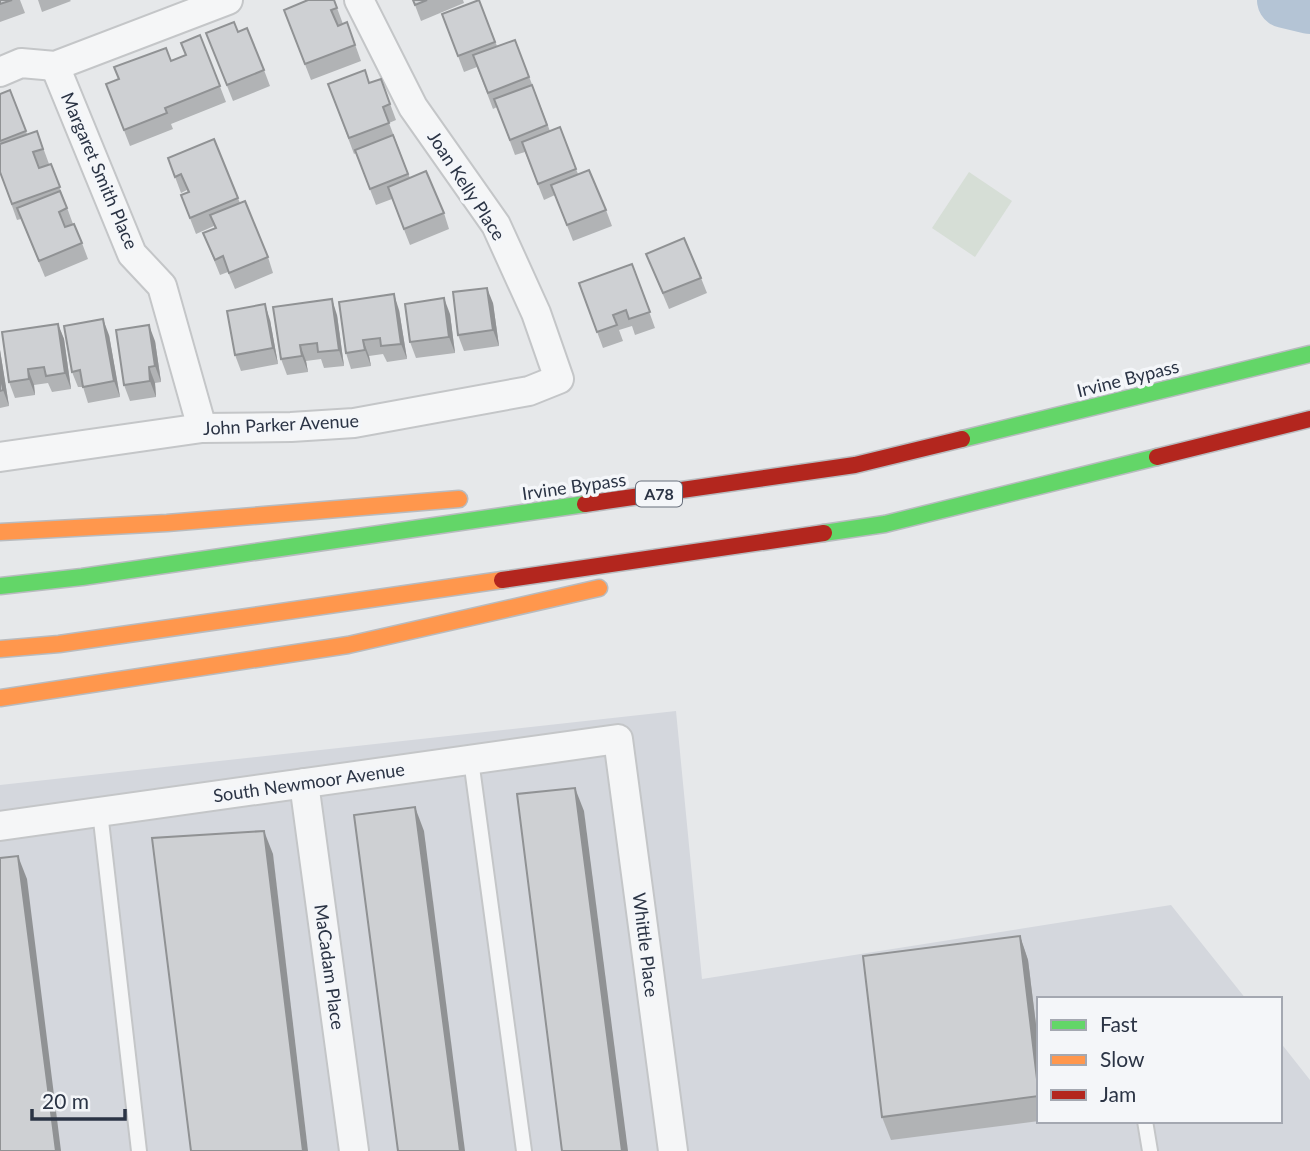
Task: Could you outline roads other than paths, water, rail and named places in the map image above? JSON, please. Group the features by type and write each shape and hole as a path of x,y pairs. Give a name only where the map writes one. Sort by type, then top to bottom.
{"highway":[{"name":"Irvine Bypass","path":"0,586 96,575 855,465 1310,354"},
{"path":"670,572 885,524 1310,419"},
{"name":"A78","path":"580,488 855,465"},
{"path":"0,532 167,523 470,498"},
{"path":"0,649 59,644 885,524"},
{"path":"0,698 348,645 616,584"}],"street":[{"path":"0,72 21,63 55,66 228,0"},
{"name":"Joan Kelly Place","path":"359,0 413,107 496,225 536,313 559,379"},
{"name":"Margaret Smith Place","path":"55,66 132,254 162,286 202,428"},
{"name":"John Parker Avenue","path":"0,457 202,428 291,427 354,422 530,391 559,379"},
{"name":"South Newmoor Avenue","path":"0,827 618,739"},
{"name":"Whittle Place","path":"618,739 673,1151"},
{"name":"MaCadam Place","path":"304,783 354,1151"}],"lane":[{"path":"471,760 524,1151"},
{"path":"100,812 139,1151"},
{"path":"1145,1123 1150,1151"}],"waterway":[{"path":"1285,0 1310,6"}]}
